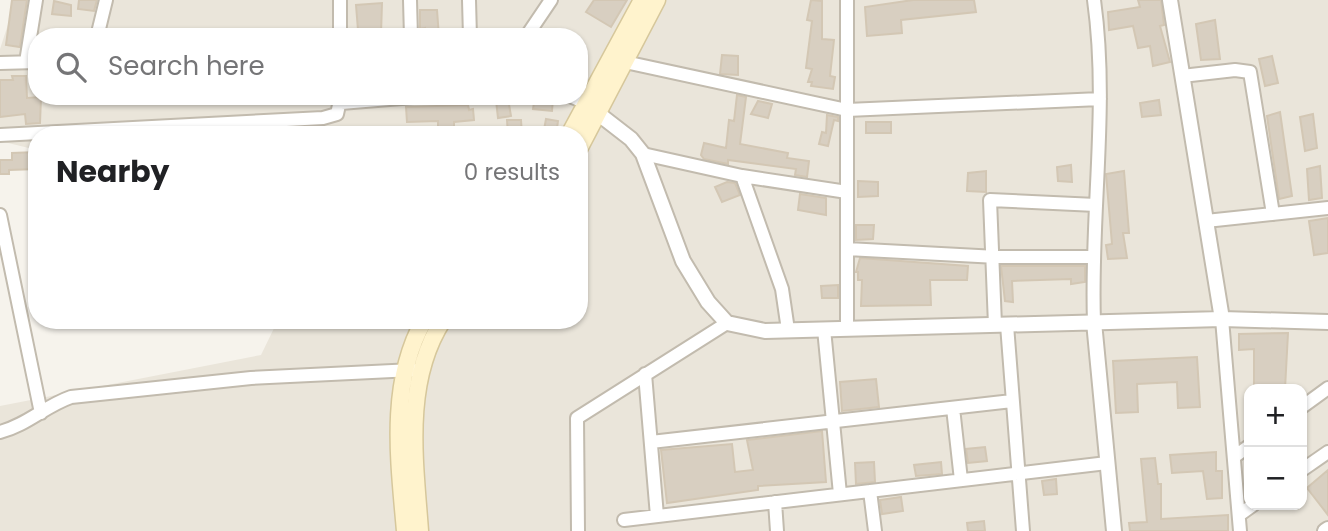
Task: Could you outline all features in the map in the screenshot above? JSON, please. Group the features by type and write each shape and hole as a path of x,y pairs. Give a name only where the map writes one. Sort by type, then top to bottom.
{"main road":[{"path":"586,126 642,0"},
{"path":"577,126 625,62 657,0"},
{"path":"405,531 399,416 404,368 420,329"},
{"path":"420,531 415,423 421,372 439,329"}],"street":[{"path":"34,28 36,0"},
{"path":"99,28 106,0"},
{"path":"340,0 340,28"},
{"path":"410,0 411,28"},
{"path":"469,0 470,28"},
{"path":"532,28 551,0"},
{"path":"847,0 848,329"},
{"path":"1094,0 1101,66 1092,257 1094,322 1114,531"},
{"path":"1170,0 1222,319 1240,531"},
{"path":"0,63 28,62"},
{"path":"625,62 848,110 1100,99"},
{"path":"1182,76 1235,70 1250,72 1273,214"},
{"path":"171,126 323,118 337,114 339,105"},
{"path":"586,105 631,139 643,154 683,261 708,302 727,323 765,331 1222,319 1328,322"},
{"path":"0,135 28,134"},
{"path":"643,154 742,176 848,192"},
{"path":"742,176 782,289 788,330"},
{"path":"1023,531 1013,401 992,257 990,200 1096,205"},
{"path":"1206,221 1328,208"},
{"path":"0,215 41,413"},
{"path":"848,250 992,257 1092,257"},
{"path":"578,531 577,418 727,323"},
{"path":"824,330 840,494"},
{"path":"0,432 14,429 56,402 71,397 251,378 404,368 421,372"},
{"path":"645,374 657,516"},
{"path":"1307,403 1328,388"},
{"path":"650,442 1013,401"},
{"path":"953,408 961,480"},
{"path":"1234,457 1248,447"},
{"path":"1307,467 1328,452"},
{"path":"624,520 1107,463"},
{"path":"870,491 875,531"},
{"path":"775,502 777,531"},
{"path":"1239,515 1246,510"}],"shaded area":[{"path":"16,0 1328,0 1328,531 0,531 0,406 261,355 274,329 588,329 588,126 28,126 28,148 0,141 0,49"}],"building":[{"path":"12,0 27,0 20,47 6,45"},
{"path":"79,0 97,0 94,11 78,9"},
{"path":"594,0 627,0 611,27 586,12"},
{"path":"811,0 822,1 822,39 834,40 830,76 835,77 833,89 811,86 812,82 808,82 812,69 806,68 812,21 807,20"},
{"path":"913,0 974,0 976,12 901,20 902,33 867,36 865,7"},
{"path":"1138,0 1161,0 1164,25 1160,26 1170,62 1153,66 1150,46 1138,48 1133,26 1109,30 1108,12 1140,7"},
{"path":"54,1 71,5 71,16 52,14"},
{"path":"382,3 381,28 358,28 356,5"},
{"path":"420,10 437,10 438,28 420,28"},
{"path":"1215,20 1220,59 1201,60 1196,24"},
{"path":"722,55 738,56 738,75 720,74"},
{"path":"1272,56 1278,83 1265,86 1259,59"},
{"path":"12,76 26,76 28,105 41,105 40,123 26,124 25,114 0,117 0,80 13,80"},
{"path":"737,95 746,97 740,144 788,153 787,158 809,161 807,177 795,175 796,169 728,160 728,164 704,159 701,155 704,143 726,148 729,120 734,121"},
{"path":"1159,100 1161,115 1142,117 1140,103"},
{"path":"758,101 772,104 768,118 751,114"},
{"path":"468,105 469,110 473,109 474,120 454,122 454,126 438,126 438,121 407,122 406,107"},
{"path":"497,105 509,105 511,116 498,118"},
{"path":"534,105 552,105 552,111 533,109"},
{"path":"1280,112 1292,196 1279,199 1267,116"},
{"path":"1313,114 1317,148 1305,151 1300,117"},
{"path":"827,115 838,117 838,121 834,120 828,146 819,144 822,132 826,133"},
{"path":"546,119 558,121 557,126 545,126"},
{"path":"507,120 521,120 521,126 507,126"},
{"path":"866,122 891,122 891,133 866,133"},
{"path":"28,152 28,169 9,170 9,174 0,174 0,160 12,160 12,153"},
{"path":"1071,165 1072,182 1058,181 1057,167"},
{"path":"1320,166 1322,198 1309,200 1307,169"},
{"path":"986,171 986,192 967,191 968,173"},
{"path":"1124,171 1129,233 1123,233 1127,258 1108,259 1106,245 1112,244 1106,174"},
{"path":"858,181 878,182 878,196 858,197"},
{"path":"727,182 735,183 740,195 722,202 715,187"},
{"path":"800,194 826,198 826,215 798,210"},
{"path":"1328,218 1328,253 1314,255 1309,221"},
{"path":"856,225 874,225 873,239 856,240"},
{"path":"860,258 968,266 967,280 930,280 931,305 861,306 862,280 858,280 856,272"},
{"path":"1001,266 1085,266 1085,282 1071,284 1071,279 1012,281 1013,302 1005,301"},
{"path":"838,285 838,298 822,298 821,286"},
{"path":"1288,333 1285,384 1254,384 1254,349 1239,350 1239,334"},
{"path":"1197,357 1200,407 1178,408 1177,382 1137,384 1138,412 1116,413 1113,361"},
{"path":"876,379 879,407 842,411 840,382"},
{"path":"822,431 826,482 758,486 758,490 667,503 661,450 732,444 735,472 753,470 747,440"},
{"path":"985,447 987,461 968,463 966,449"},
{"path":"1216,452 1216,471 1222,471 1222,498 1207,499 1203,471 1172,473 1170,455"},
{"path":"1155,458 1158,484 1161,484 1161,519 1228,515 1228,531 1130,531 1129,523 1147,522 1141,459"},
{"path":"874,462 875,482 856,484 855,463"},
{"path":"941,462 942,474 916,476 914,465"},
{"path":"1328,470 1328,515 1307,488"},
{"path":"1056,479 1057,494 1044,495 1042,481"},
{"path":"901,497 903,511 882,514 880,500"},
{"path":"984,521 985,531 968,531 967,523"}]}
